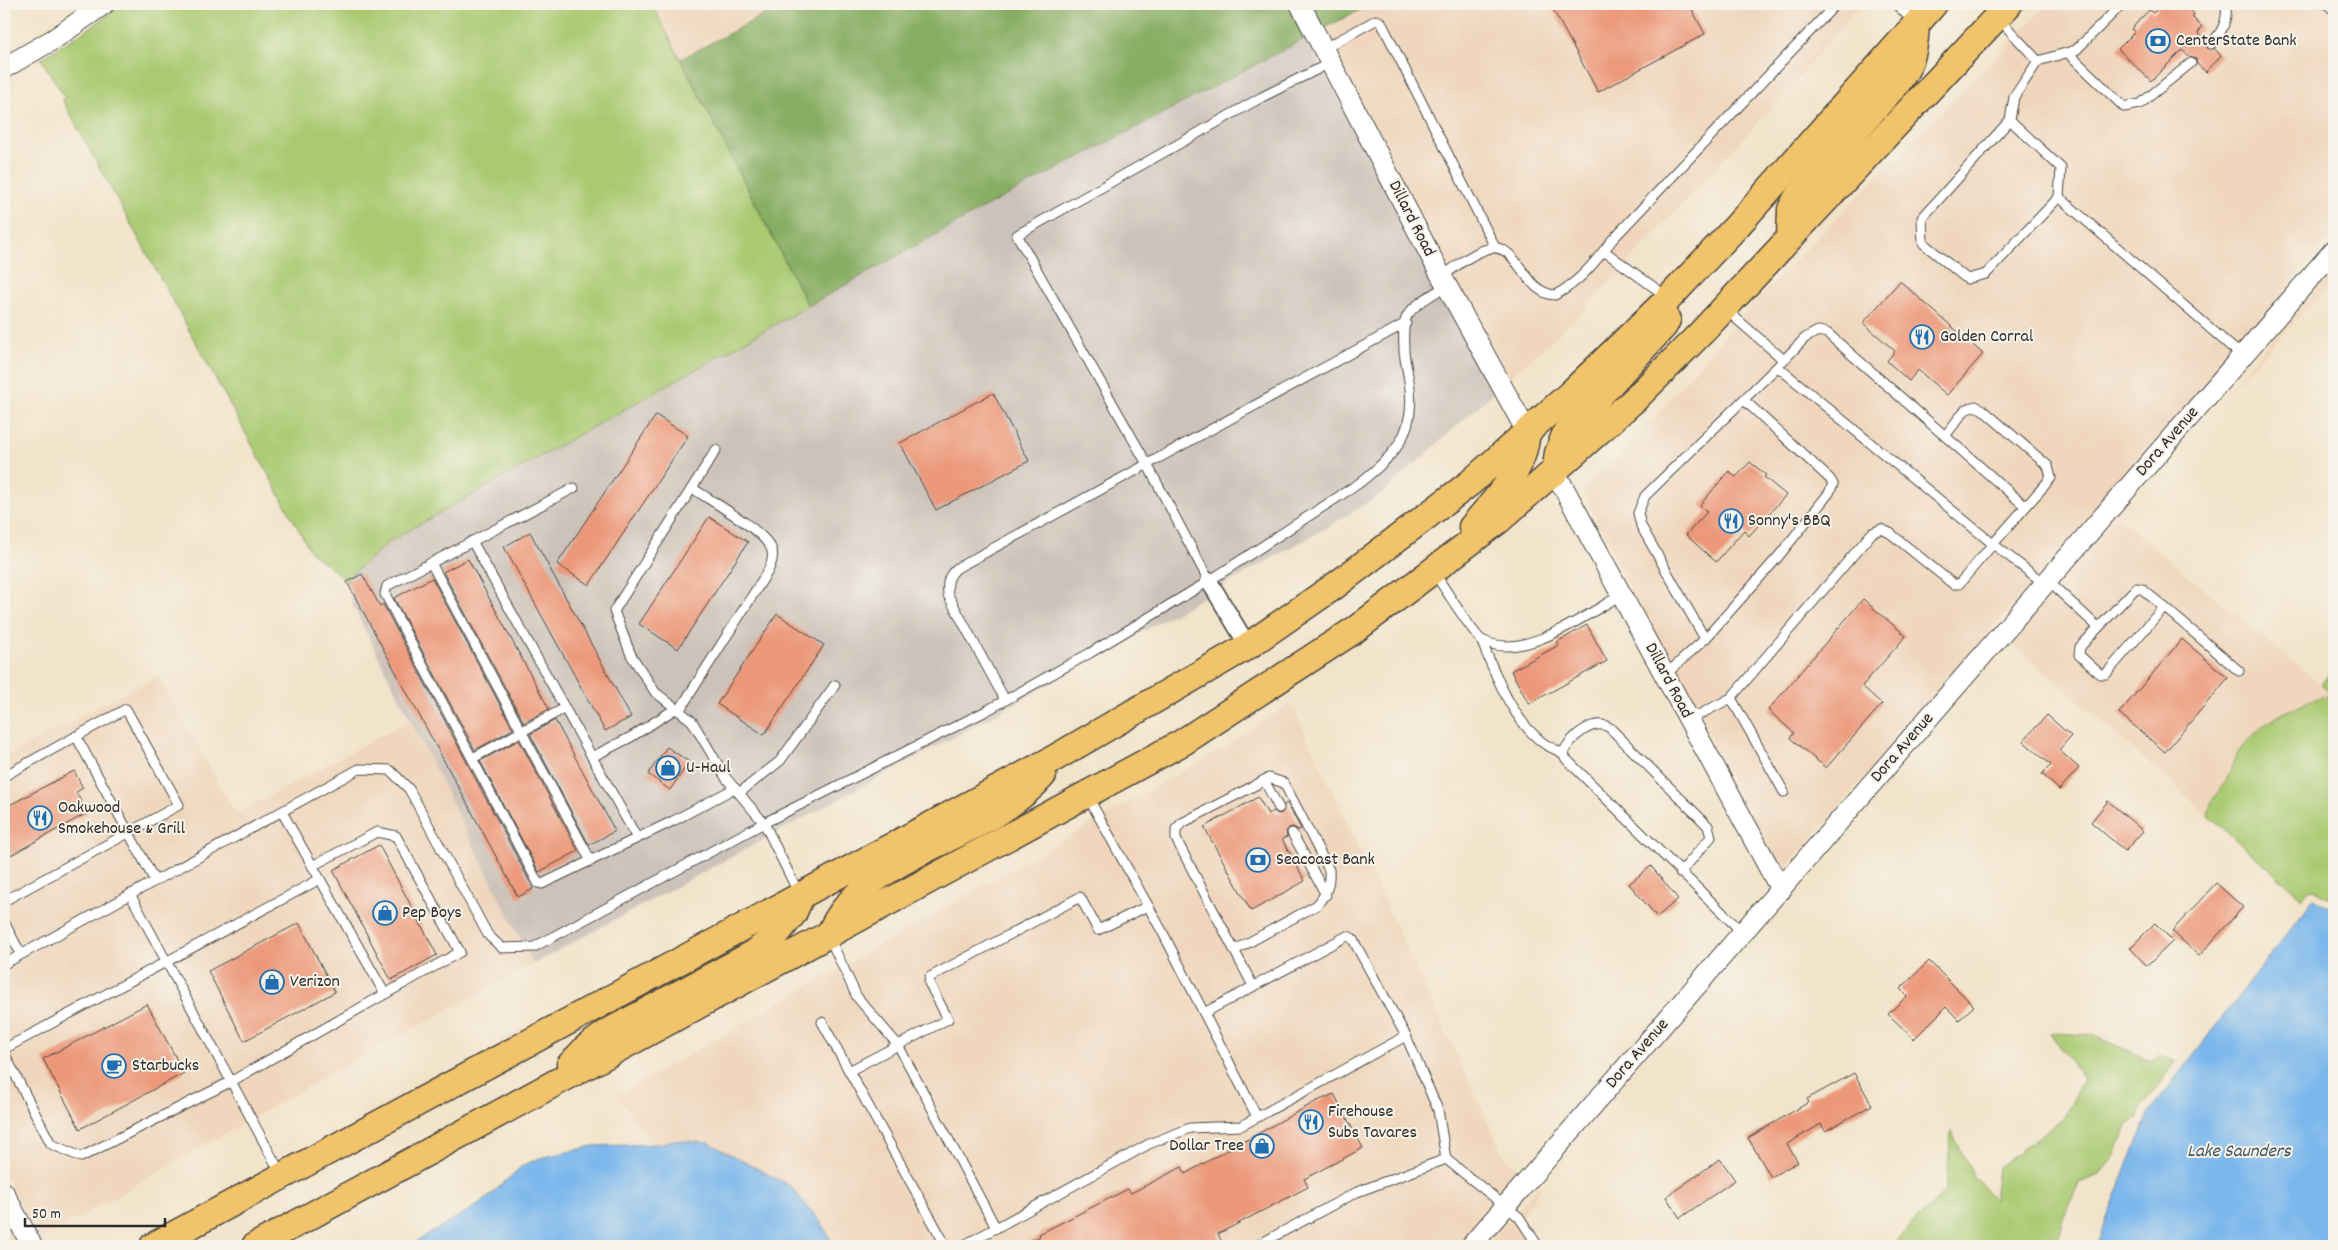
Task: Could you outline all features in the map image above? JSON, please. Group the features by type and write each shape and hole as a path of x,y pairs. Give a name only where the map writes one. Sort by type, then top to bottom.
{"main road":[{"path":"153,1246 1053,759 1248,646 1408,532 1470,482 1527,432 1669,298 1736,227 1934,4"},
{"path":"255,1246 1087,796 1183,742 1356,629 1435,571 1554,472 1634,400 1724,308 2003,10"},
{"path":"1790,237 1791,209 1798,196 1910,66 1916,24"},
{"path":"1554,472 1558,453 1566,432 1664,326 1669,315 1669,298"},
{"path":"1435,571 1513,477 1525,454 1527,432"},
{"path":"828,936 837,917 855,896 875,878 1006,808 1026,793 1053,759"},
{"path":"559,1082 571,1064 587,1047 608,1032 753,954 775,936 793,914 800,896"}],"street":[{"path":"4,68 54,39 104,4"},
{"name":"Dillard Road","path":"1300,4 1444,281 1527,432"},
{"name":"Dora Avenue","path":"1471,1246 2334,250"},
{"name":"Dillard Road","path":"1554,472 1622,594 1781,890"},
{"path":"1209,581 1248,646"},
{"path":"4,1192 32,1246"}],"lane":[{"path":"4,964 359,769 390,770 409,789 488,935 502,948 534,947 764,823 1005,700 1090,653 1209,581 1358,484 1376,470 1398,444 1406,433 1410,420 1410,390 1404,354 1406,323 1411,311 1464,260 1485,249 1505,250 1516,261 1536,290 1555,295 1565,290 1584,274 1604,250 1836,4"},
{"path":"1896,4 1916,24"},
{"path":"2010,120 2061,168 2059,197 1986,274 1967,279 1923,243 1922,218 2010,120 2014,97 2038,61 2069,54 2076,50 2122,4"},
{"path":"2211,44 2222,32 2227,14 2226,4"},
{"path":"2327,4 2334,10"},
{"path":"2003,10 2038,61"},
{"path":"1209,581 1147,464 1017,236 1262,97 1327,56 1376,20 1381,22 1495,248"},
{"path":"2069,54 2124,107 2140,104 2191,63"},
{"path":"2059,197 2242,357"},
{"path":"1604,250 1669,298"},
{"path":"1724,308 1781,364 1993,544 2047,583 2098,627"},
{"path":"1005,700 948,595 946,583 950,574 956,568 1406,323"},
{"path":"1705,639 1641,526 1638,513 1645,496 1781,364 1805,338 1818,331 1826,333 2025,506"},
{"path":"1665,675 1705,639 1778,557 1829,493 1833,484 1830,478 1744,400"},
{"path":"1689,720 1731,698 1872,532 1881,529 1890,533 1953,584 1959,584 2051,478 2048,466 1982,409 1975,406 1965,410 1945,436"},
{"path":"716,450 614,611 631,655 655,692 692,721 726,778 764,823 800,896"},
{"path":"574,488 387,586 385,594 538,883 542,884 737,790 780,761 835,685"},
{"path":"592,757 627,740 677,710 768,571 773,555 770,546 758,534 692,488"},
{"path":"472,542 637,838"},
{"path":"431,563 591,860"},
{"path":"1435,571 1481,640 1498,681 1514,708 1543,743 1563,753 1566,759 1743,933"},
{"path":"2164,607 2106,674 2100,674 2079,655 2080,647 2136,588 2142,589 2164,607 2239,671"},
{"path":"1481,640 1502,647 1525,645 1551,634 1622,594"},
{"path":"1731,698 1784,792"},
{"path":"472,758 565,708"},
{"path":"4,776 126,709 179,805 4,901"},
{"path":"1563,753 1568,743 1595,724 1603,723 1708,826 1711,838 1680,873"},
{"path":"76,736 155,881"},
{"path":"1236,950 1317,905 1326,895 1330,882 1329,870 1284,783 1276,778 1264,780 1182,823 1176,829 1176,839 1236,950 1253,986"},
{"path":"1264,780 1279,808"},
{"path":"1087,796 1148,906 1257,1117"},
{"path":"282,812 385,994"},
{"path":"4,1054 51,1144 81,1157 232,1080 460,952 396,836 377,832 312,866"},
{"path":"1292,833 1326,895"},
{"path":"4,1049 320,879"},
{"path":"130,894 283,1176"},
{"path":"849,1071 948,1019 929,983 930,977 1080,897 1098,930 1148,906"},
{"path":"4,922 21,954"},
{"path":"828,936 857,997 898,1044 996,1228"},
{"path":"1204,1013 1347,936 1352,938 1406,1036 1438,1110 1446,1159 1518,1217 1538,1246"},
{"path":"822,1022 946,1246"},
{"path":"962,1246 1149,1144 1190,1128 1241,1126 1406,1036"},
{"path":"1256,1246 1357,1192 1446,1159"}],"shaded area":[{"path":"652,4 784,4 681,59"},
{"path":"1371,4 1860,4 1779,100 1578,316 1509,379 1446,264 1323,29"},
{"path":"2048,4 2334,4 2334,234 1782,872 1637,603 1582,489 1624,452 1754,302"},
{"path":"1306,38 1494,392 1383,493 1329,526 1000,712 533,964 353,606 347,578 390,541 987,206"},
{"path":"2334,266 2334,281 2214,406 2291,317"},
{"path":"2117,517 2332,694 2319,697 2275,717 2254,734 2235,757 2227,778 2211,800 2208,815 2010,641"},
{"path":"158,676 236,814 410,720 533,964 322,1078 40,1240 4,1173 4,757"},
{"path":"1291,703 1504,1156 1521,1172 1458,1246 833,1246 823,1225 709,1143 674,1140 650,1144 645,1134 617,1096 1222,749"},
{"path":"1537,1187 1540,1189 1518,1222 1540,1246 1486,1246"},
{"path":"4,1213 22,1246 4,1246"}],"green space":[{"path":"122,4 652,4 808,306 390,541 347,578 348,582 311,552 63,101 64,96 41,59 94,25"},
{"path":"784,4 1289,4 1306,38 987,206 808,306 681,59"},
{"path":"1310,4 1371,4 1323,29"},
{"path":"2334,669 2334,900 2314,889 2309,890 2302,898 2208,815 2236,756 2245,744 2266,725 2290,709 2331,694 2321,684"},
{"path":"2050,1033 2093,1035 2151,1061 2159,1055 2176,1062 2141,1108 2137,1119 2127,1126 2114,1157 2099,1175 2079,1183 2063,1218 2056,1246 1890,1246 1946,1191 1951,1131 1975,1178 1994,1200 1998,1167 2063,1119 2084,1079"}],"water":[{"name":"Lake Saunders","path":"2314,898 2334,910 2334,1246 2096,1246 2148,1114"},
{"path":"674,1140 709,1143 790,1186 823,1225 833,1246 409,1246 483,1202 522,1166 540,1158 593,1146 659,1144"}],"building":[{"path":"1550,4 1689,4 1705,34 1598,92"},
{"name":"CenterState Bank","path":"2162,4 2183,4 2194,14 2192,17 2202,27 2198,33 2206,41 2207,48 2215,49 2221,56 2206,72 2197,64 2196,59 2190,57 2182,50 2151,81 2118,49 2135,32 2131,29 2149,10 2153,13"},
{"name":"Golden Corral","path":"1900,281 1983,354 1947,395 1918,370 1909,381 1887,361 1895,351 1863,323"},
{"path":"993,393 1029,461 936,510 900,443"},
{"path":"656,415 688,436 589,585 557,564"},
{"name":"Sonny's BBQ","path":"1750,462 1766,475 1764,477 1786,495 1749,536 1744,530 1716,562 1686,535 1707,512 1700,505 1729,471 1736,477"},
{"path":"709,517 748,542 678,649 639,624"},
{"path":"530,532 631,717 605,731 504,547"},
{"path":"468,559 549,709 524,723 443,572"},
{"path":"362,574 380,606 383,604 528,878 533,889 518,897 347,582"},
{"path":"432,578 513,729 475,750 394,598"},
{"path":"1863,599 1906,636 1862,686 1882,704 1826,768 1790,738 1794,733 1768,710"},
{"path":"777,614 824,645 764,735 717,704"},
{"path":"1587,625 1607,661 1529,704 1511,671 1559,645 1557,642"},
{"path":"2182,639 2228,678 2165,752 2119,713"},
{"path":"2047,715 2071,736 2059,750 2079,768 2059,790 2042,774 2051,765 2023,741"},
{"path":"555,720 615,831 589,845 530,734"},
{"path":"519,740 578,851 539,872 480,761"},
{"name":"U-Haul","path":"667,747 689,762 670,790 648,774"},
{"name":"Oakwood Smokehouse & Grill","path":"74,771 83,788 76,792 87,813 11,855 4,841 4,808"},
{"name":"Seacoast Bank","path":"1258,797 1268,814 1274,811 1278,814 1282,813 1284,805 1287,803 1301,829 1289,828 1286,832 1287,837 1282,839 1305,881 1251,911 1204,827"},
{"path":"2108,801 2143,831 2125,851 2091,822"},
{"name":"Pep Boys","path":"379,845 437,955 391,980 333,870"},
{"path":"1651,866 1678,899 1657,917 1629,884"},
{"path":"2216,883 2243,907 2199,956 2172,931"},
{"name":"Verizon","path":"299,923 335,992 244,1041 208,971"},
{"path":"2155,923 2173,941 2147,966 2130,948"},
{"path":"1929,961 1974,1006 1959,1020 1946,1007 1914,1039 1888,1014 1907,996 1900,989"},
{"name":"Starbucks","path":"147,1004 184,1073 80,1129 43,1059"},
{"path":"1854,1073 1872,1105 1825,1131 1821,1124 1787,1144 1798,1162 1771,1177 1748,1138 1809,1102 1807,1099"},
{"path":"1334,1094 1363,1148 1304,1179 1308,1187 1218,1234 1224,1246 1022,1246 1040,1236 1039,1234 1128,1189 1131,1193 1182,1167 1185,1174 1315,1102"},
{"path":"1720,1159 1735,1180 1680,1218 1666,1197"}],"place":[{"name":"CenterState Bank","path":"2158,41"},
{"name":"Golden Corral","path":"1922,337"},
{"name":"Sonny's BBQ","path":"1731,521"},
{"name":"U-Haul","path":"668,768"},
{"name":"Oakwood Smokehouse & Grill","path":"40,818"},
{"name":"Seacoast Bank","path":"1258,860"},
{"name":"Pep Boys","path":"385,913"},
{"name":"Verizon","path":"272,982"},
{"name":"Starbucks","path":"114,1066"},
{"name":"Firehouse Subs Tavares","path":"1311,1122"},
{"name":"Dollar Tree","path":"1262,1146"}]}
